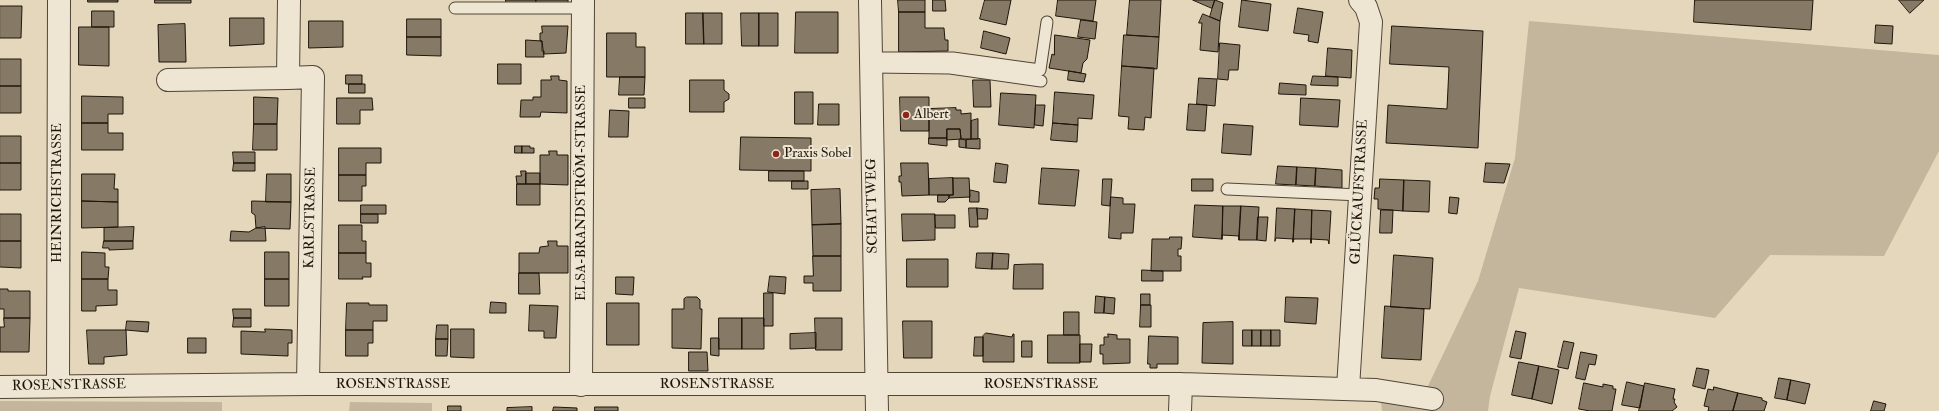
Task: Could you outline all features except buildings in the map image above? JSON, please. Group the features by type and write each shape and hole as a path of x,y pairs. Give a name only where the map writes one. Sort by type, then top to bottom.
{"street":[{"name":"HEINRICHSTRASSE","path":"58,386 59,0"},
{"path":"168,80 288,78 289,0"},
{"name":"SCHATTWEG","path":"870,0 877,411"},
{"name":"GLÜCKAUFSTRASSE","path":"1348,388 1371,22 1366,6 1360,0"},
{"name":"ELSA-BRANDSTRÖM-STRASSE","path":"581,385 583,4"},
{"name":"KARLSTRASSE","path":"288,78 313,77 308,384"},
{"name":"ROSENSTRASSE","path":"0,387 308,384 1181,384 1348,388 1376,390 1432,400"},
{"path":"1180,411 1181,384"}],"lane":[{"path":"455,8 583,4"},
{"path":"872,63 953,58 1040,70 1047,22"},
{"path":"872,63 950,68 1041,81"},
{"path":"1227,189 1360,195"}],"shaded area":[{"path":"1529,21 1939,55 1939,151 1884,256 1770,255 1715,318 1519,288 1490,396 1488,411 1382,411 1379,383 1427,388 1478,281 1515,158"},
{"path":"0,401 222,402 222,411 0,411"},
{"path":"350,402 432,403 432,411 349,411"}],"place":[{"name":"Albert","path":"906,115"},
{"name":"Praxis Sobel","path":"776,154"}]}
